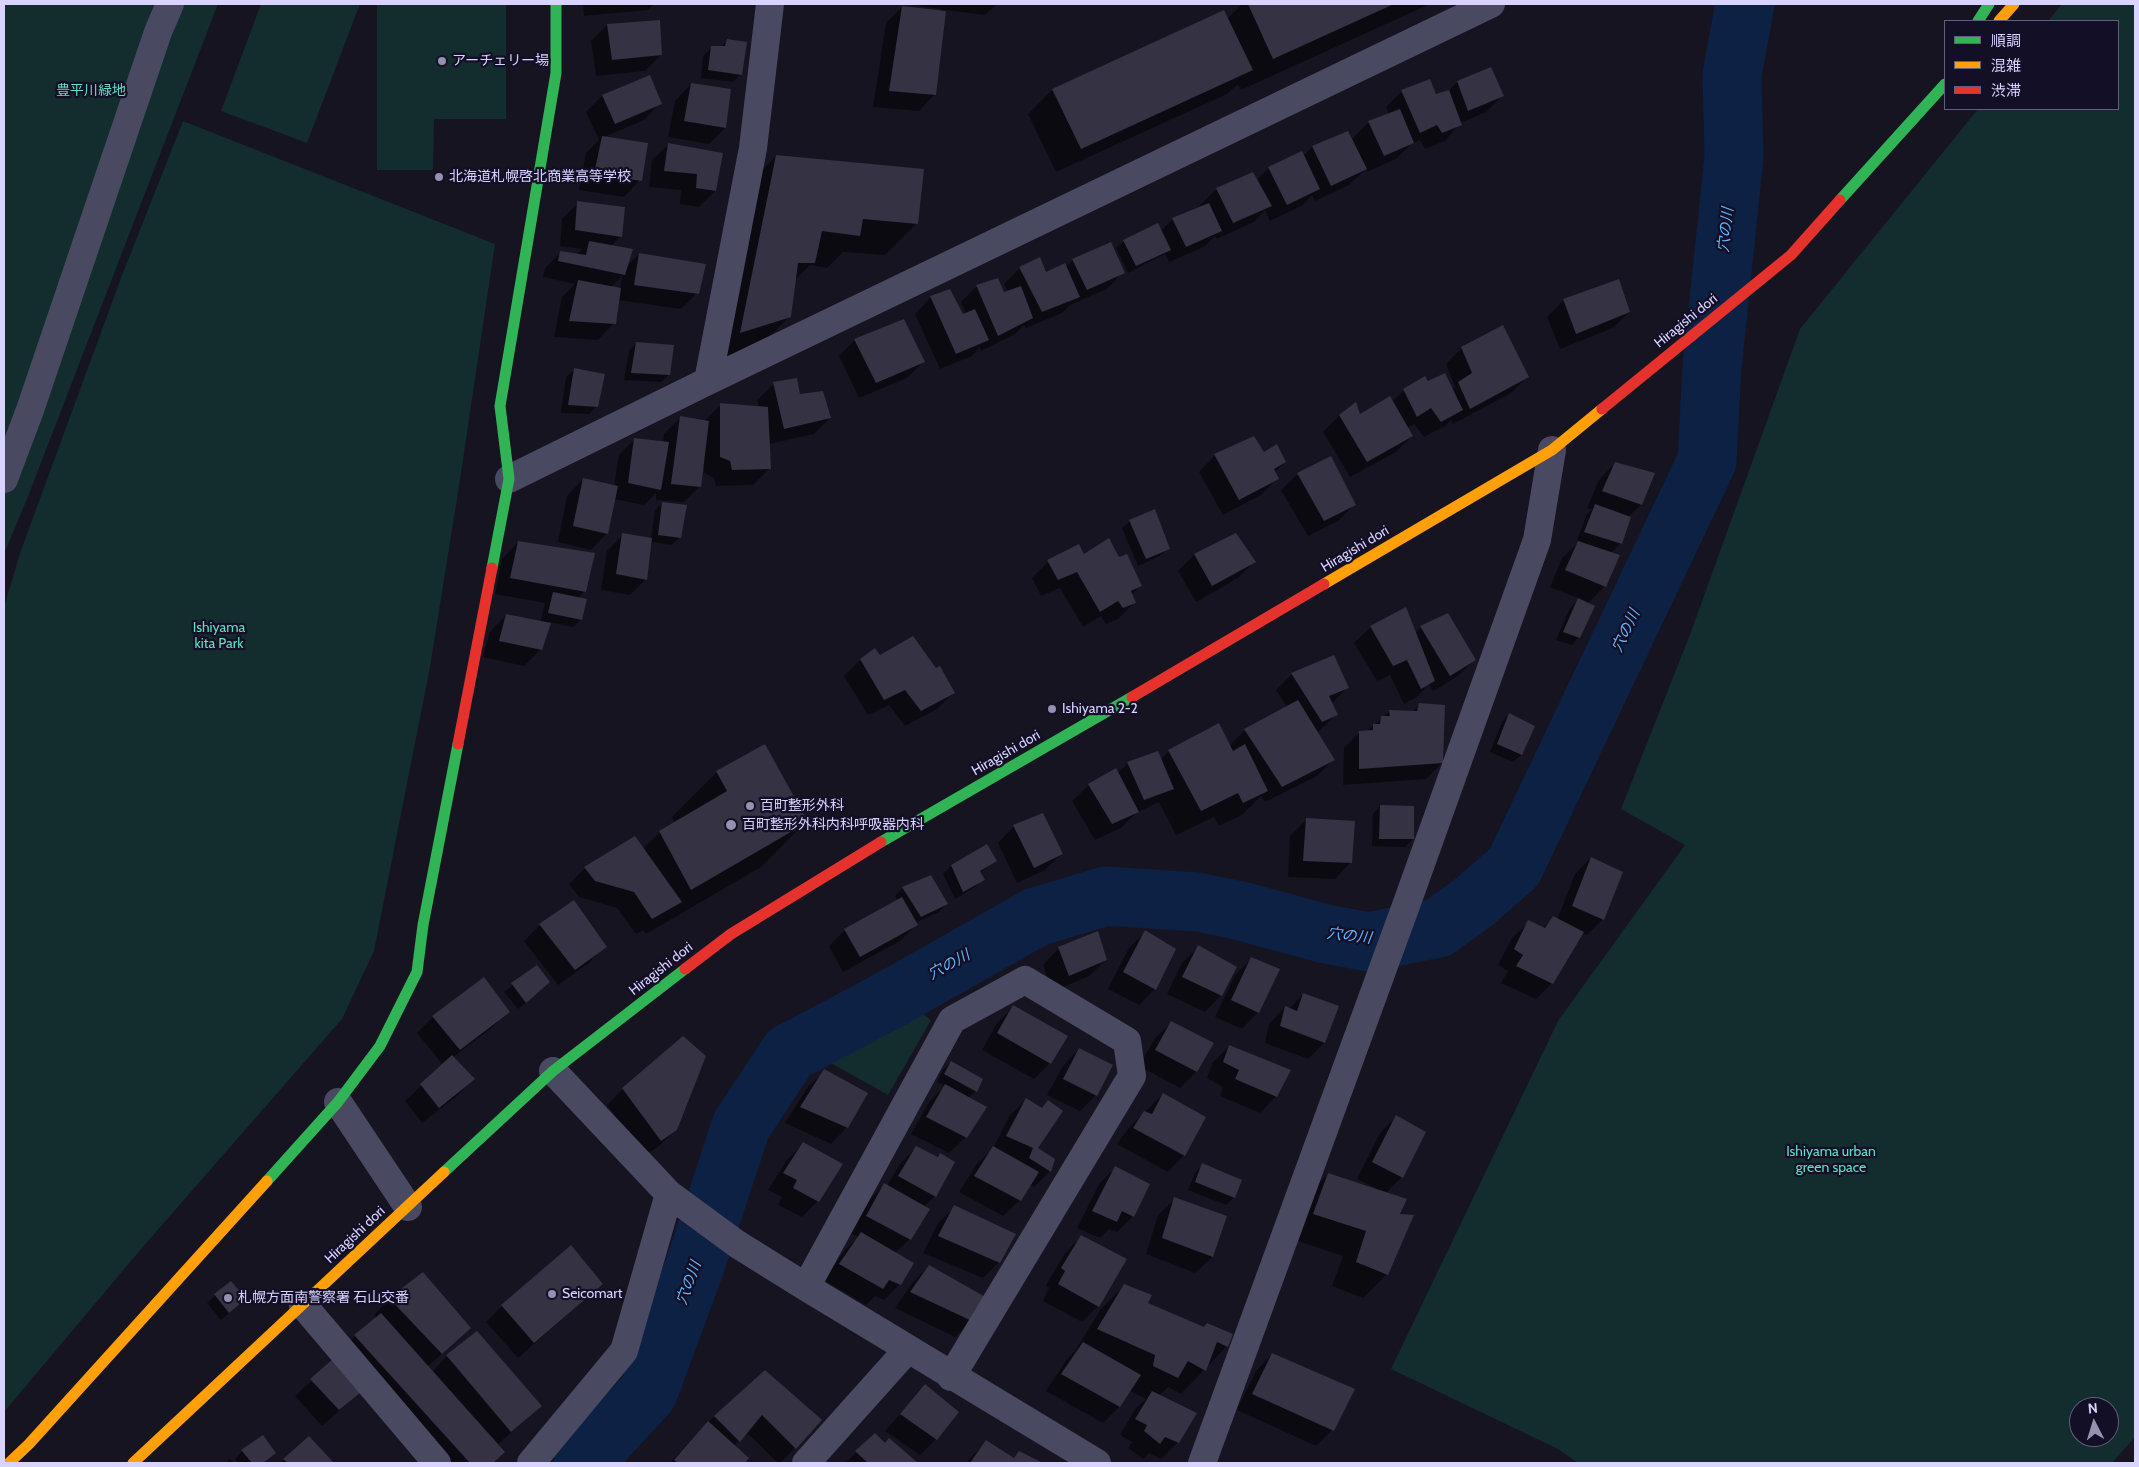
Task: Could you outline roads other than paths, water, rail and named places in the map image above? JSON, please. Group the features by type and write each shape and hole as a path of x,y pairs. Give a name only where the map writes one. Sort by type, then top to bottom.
{"street":[{"path":"4,479 30,410 158,32 170,4"},
{"path":"9,1463 29,1444 279,1165 338,1102 380,1046 417,972 424,925 509,479 500,406 556,73 556,4"},
{"path":"708,380 753,148 770,4"},
{"path":"509,479 708,380 1490,4"},
{"path":"1979,20 1989,4"},
{"path":"2000,20 2014,4"},
{"name":"Hiragishi dori","path":"1922,111 1944,76"},
{"name":"Hiragishi dori","path":"133,1463 553,1071 740,929 883,841 1237,636 1552,450 1791,255 1944,85"},
{"path":"1202,1463 1408,900 1537,540 1552,450"},
{"path":"806,1287 952,1020 1024,980 1128,1041 1132,1076 951,1376"},
{"path":"553,1071 679,1201 737,1244 951,1376 1097,1463"},
{"path":"338,1102 408,1207"},
{"path":"531,1463 624,1351 679,1201"},
{"path":"303,1305 437,1463"},
{"path":"806,1463 908,1349"}],"waterway":[{"name":"穴の川","path":"583,1463 648,1393 696,1263 741,1126 789,1053 891,999 1036,917 1106,896 1198,902 1241,911 1326,934 1369,942 1438,928 1474,902 1514,867 1707,461 1712,367 1734,157 1732,75 1745,4"}],"place":[{"name":"アーチェリー場","path":"442,61"},
{"name":"北海道札幌啓北商業高等学校","path":"439,177"},
{"name":"Ishiyama 2-2","path":"1052,709"},
{"name":"百町整形外科","path":"750,806"},
{"name":"百町整形外科内科呼吸器内科","path":"731,825"},
{"name":"Seicomart","path":"552,1294"},
{"name":"札幌方面南警察署 石山交番","path":"228,1298"}],"park label":[{"name":"豊平川緑地","path":"91,91"},
{"name":"Ishiyama kita Park","path":"219,636"},
{"name":"Ishiyama urban green space","path":"1831,1160"}]}
